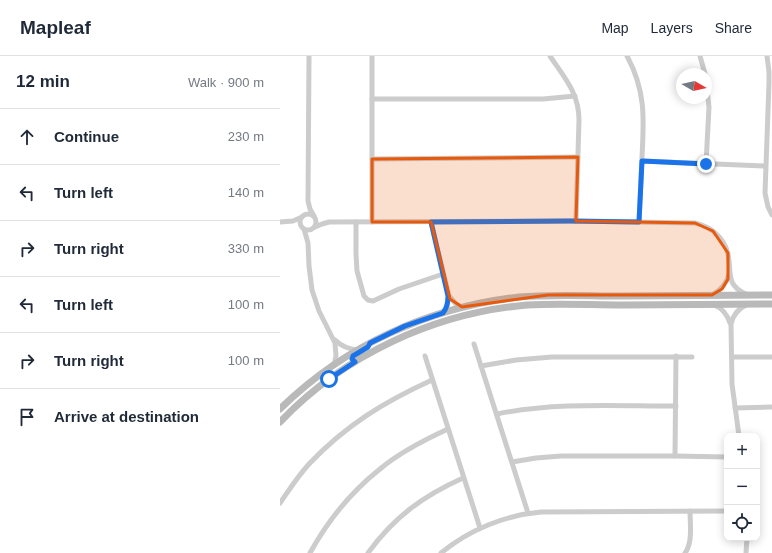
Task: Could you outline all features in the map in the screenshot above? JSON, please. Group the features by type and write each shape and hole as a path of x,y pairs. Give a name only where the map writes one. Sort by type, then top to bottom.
{"street":[{"path":"308,243 317,221 310,209 308,201 309,56"},
{"path":"372,56 372,222"},
{"path":"550,56 571,87 575,96 579,114 576,221"},
{"path":"627,56 636,76 642,100 644,127 639,222"},
{"path":"700,56 703,68"},
{"path":"766,56 769,72 769,83 764,193 772,215"},
{"path":"372,99 547,98 575,96"},
{"path":"706,164 709,104"},
{"path":"372,159 578,157"},
{"path":"642,161 765,166"},
{"path":"308,201 300,224 308,243 312,290 319,311 334,339 336,352 334,365"},
{"path":"280,222 296,220 307,214 330,222"},
{"path":"286,222 295,224 308,231 330,222 689,222 708,227 718,235 728,253 730,279 737,289 747,295"},
{"path":"356,222 357,271 361,288 369,296 374,298 382,296 443,274"},
{"path":"431,222 448,296 447,307 443,313"},
{"path":"712,295 722,289 729,273"},
{"path":"280,409 334,365 370,343 405,326 462,308 490,302 533,296 772,295"},
{"path":"448,296 453,302 462,308"},
{"path":"712,304 728,316 731,324 732,384 739,433"},
{"path":"731,324 736,312 747,304"},
{"path":"280,422 319,387 355,362 386,344 421,329 455,318 501,308 525,305 772,304"},
{"path":"334,339 346,348 358,350"},
{"path":"355,362 352,359 353,356 368,347 370,343"},
{"path":"474,344 528,513"},
{"path":"424,356 480,528"},
{"path":"675,456 676,356"},
{"path":"481,366 516,360 552,357 692,357"},
{"path":"732,358 772,357"},
{"path":"280,503 309,465 334,439 374,410 396,397 432,380"},
{"path":"497,414 527,408 558,406 676,406"},
{"path":"735,408 772,407"},
{"path":"310,553 327,525 368,478 402,453 448,428"},
{"path":"512,462 561,456 724,457"},
{"path":"368,553 393,523 411,508 431,494 463,478"},
{"path":"685,553 690,542 690,510"},
{"path":"444,552 463,537 480,528 514,516 528,513 690,510 724,511"},
{"path":"746,553 747,541"}],"highlighted area":[{"path":"578,157 576,221 695,223 713,231 728,253 728,279 722,289 712,295 548,295 462,307 450,299 431,222 372,222 372,159"}],"route":[{"path":"329,379 355,362 352,359 353,356 368,347 370,343 405,326 443,313 447,307 448,296 431,222 639,222 642,161 706,164"}]}
